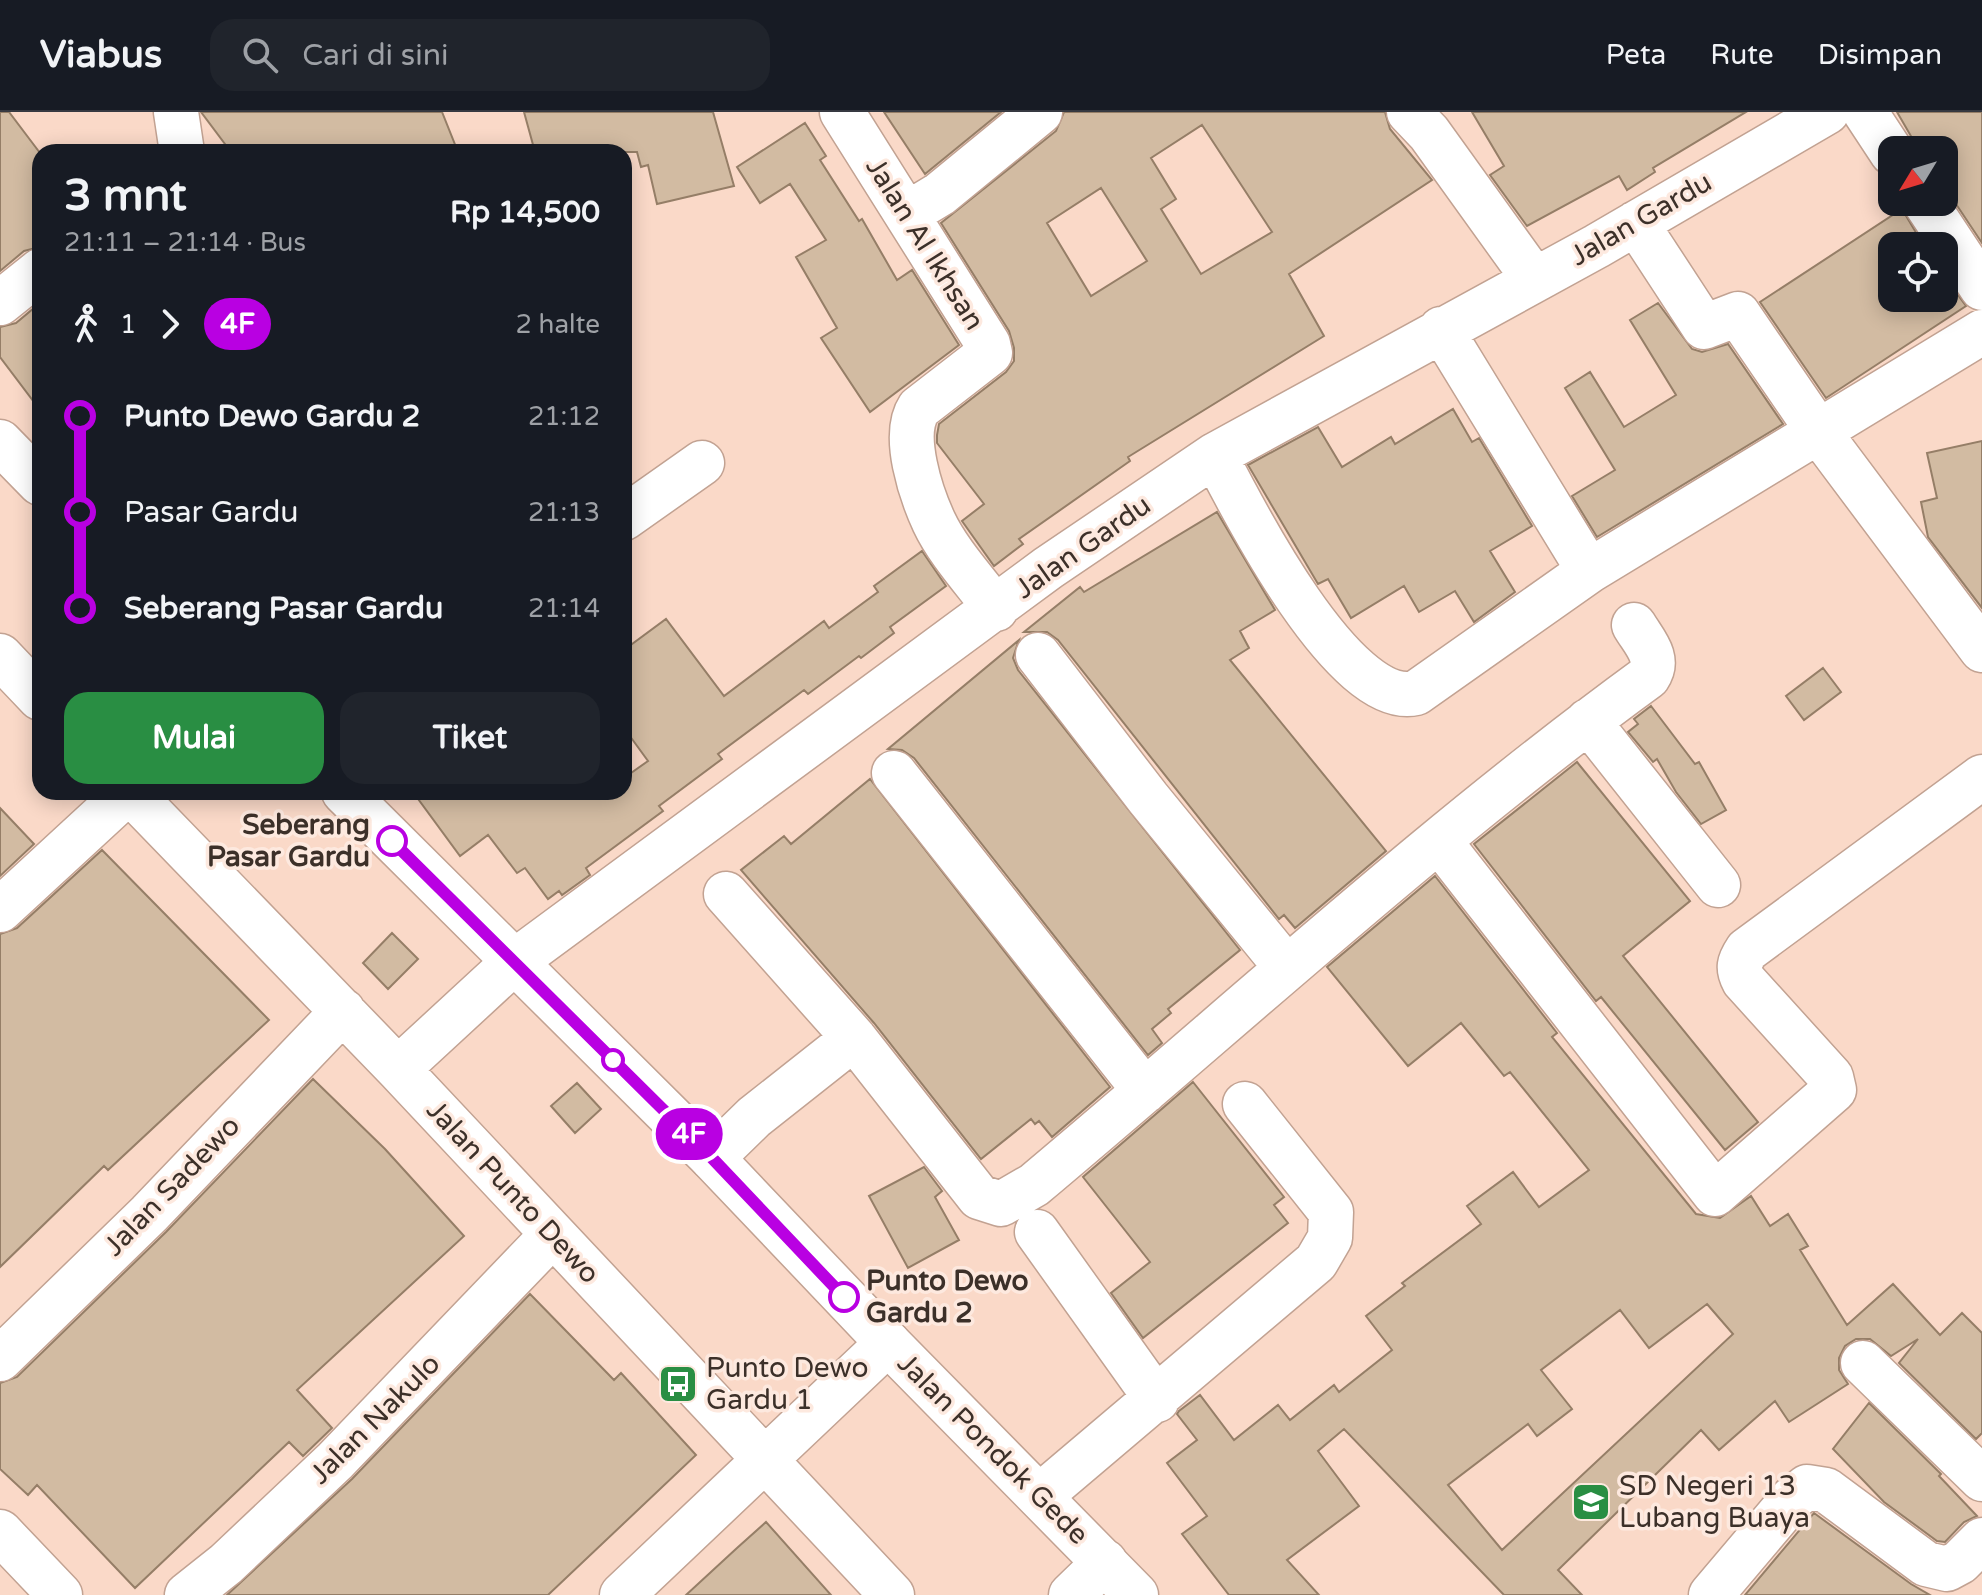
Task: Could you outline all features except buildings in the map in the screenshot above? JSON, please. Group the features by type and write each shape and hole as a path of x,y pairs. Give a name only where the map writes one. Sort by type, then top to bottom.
{"street":[{"path":"176,112 181,144"},
{"name":"Jalan Al Ikhsan","path":"842,112 990,353 919,408 913,417 909,439 934,523 996,609"},
{"path":"907,214 940,194 1040,112"},
{"path":"1409,112 1429,133 1534,279"},
{"name":"Jalan Gardu","path":"398,1069 514,962 1048,568 1215,455 1636,223 1827,112"},
{"path":"1865,112 1881,136"},
{"path":"1934,216 1982,288"},
{"path":"1636,223 1704,327 1738,314 1818,431 1982,650"},
{"path":"0,303 32,277"},
{"path":"1441,329 1589,571"},
{"path":"1215,455 1270,556 1322,633 1357,670 1392,693 1416,693 1589,571 1982,332"},
{"path":"0,442 32,475"},
{"path":"632,512 702,463"},
{"path":"726,894 854,1038 979,1197 1001,1204 1034,1185 1286,967 1588,721 1648,677 1655,668 1654,658 1634,625"},
{"path":"1038,655 1148,798 1286,967"},
{"path":"0,656 32,690"},
{"path":"1588,721 1718,885"},
{"path":"894,773 1145,1091"},
{"path":"1440,842 1715,1194 1834,1090 1831,1077 1744,981 1738,967 1740,960 1747,950 1982,777"},
{"path":"0,910 120,800"},
{"name":"Jalan Punto Dewo","path":"137,800 343,1011 892,1595"},
{"name":"Jalan Pondok Gede","path":"352,800 712,1158 888,1343 1041,1495 1136,1595"},
{"name":"Jalan Sadewo","path":"0,1359 149,1214 343,1011"},
{"path":"712,1158 754,1117 854,1038"},
{"path":"1041,1495 1157,1400 1316,1262 1330,1238 1331,1212 1245,1104"},
{"path":"1037,1232 1157,1400"},
{"name":"Jalan Nakulo","path":"187,1595 226,1564 335,1461 553,1234"},
{"path":"622,1595 888,1343"},
{"path":"1863,1363 1982,1479"},
{"path":"1711,1595 1793,1498 1807,1487 1826,1490 1926,1564 1947,1569 1960,1562 1982,1540"},
{"path":"0,1532 60,1595"},
{"path":"1071,1595 1105,1562"}],"bus line":[{"name":"4F","path":"392,841 712,1158 844,1297"}],"place":[{"name":"Seberang Pasar Gardu","path":"392,841"},
{"name":"Punto Dewo Gardu 2","path":"844,1297"},
{"name":"Punto Dewo Gardu 1","path":"678,1384"},
{"name":"SD Negeri 13 Lubang Buaya","path":"1591,1502"}]}
